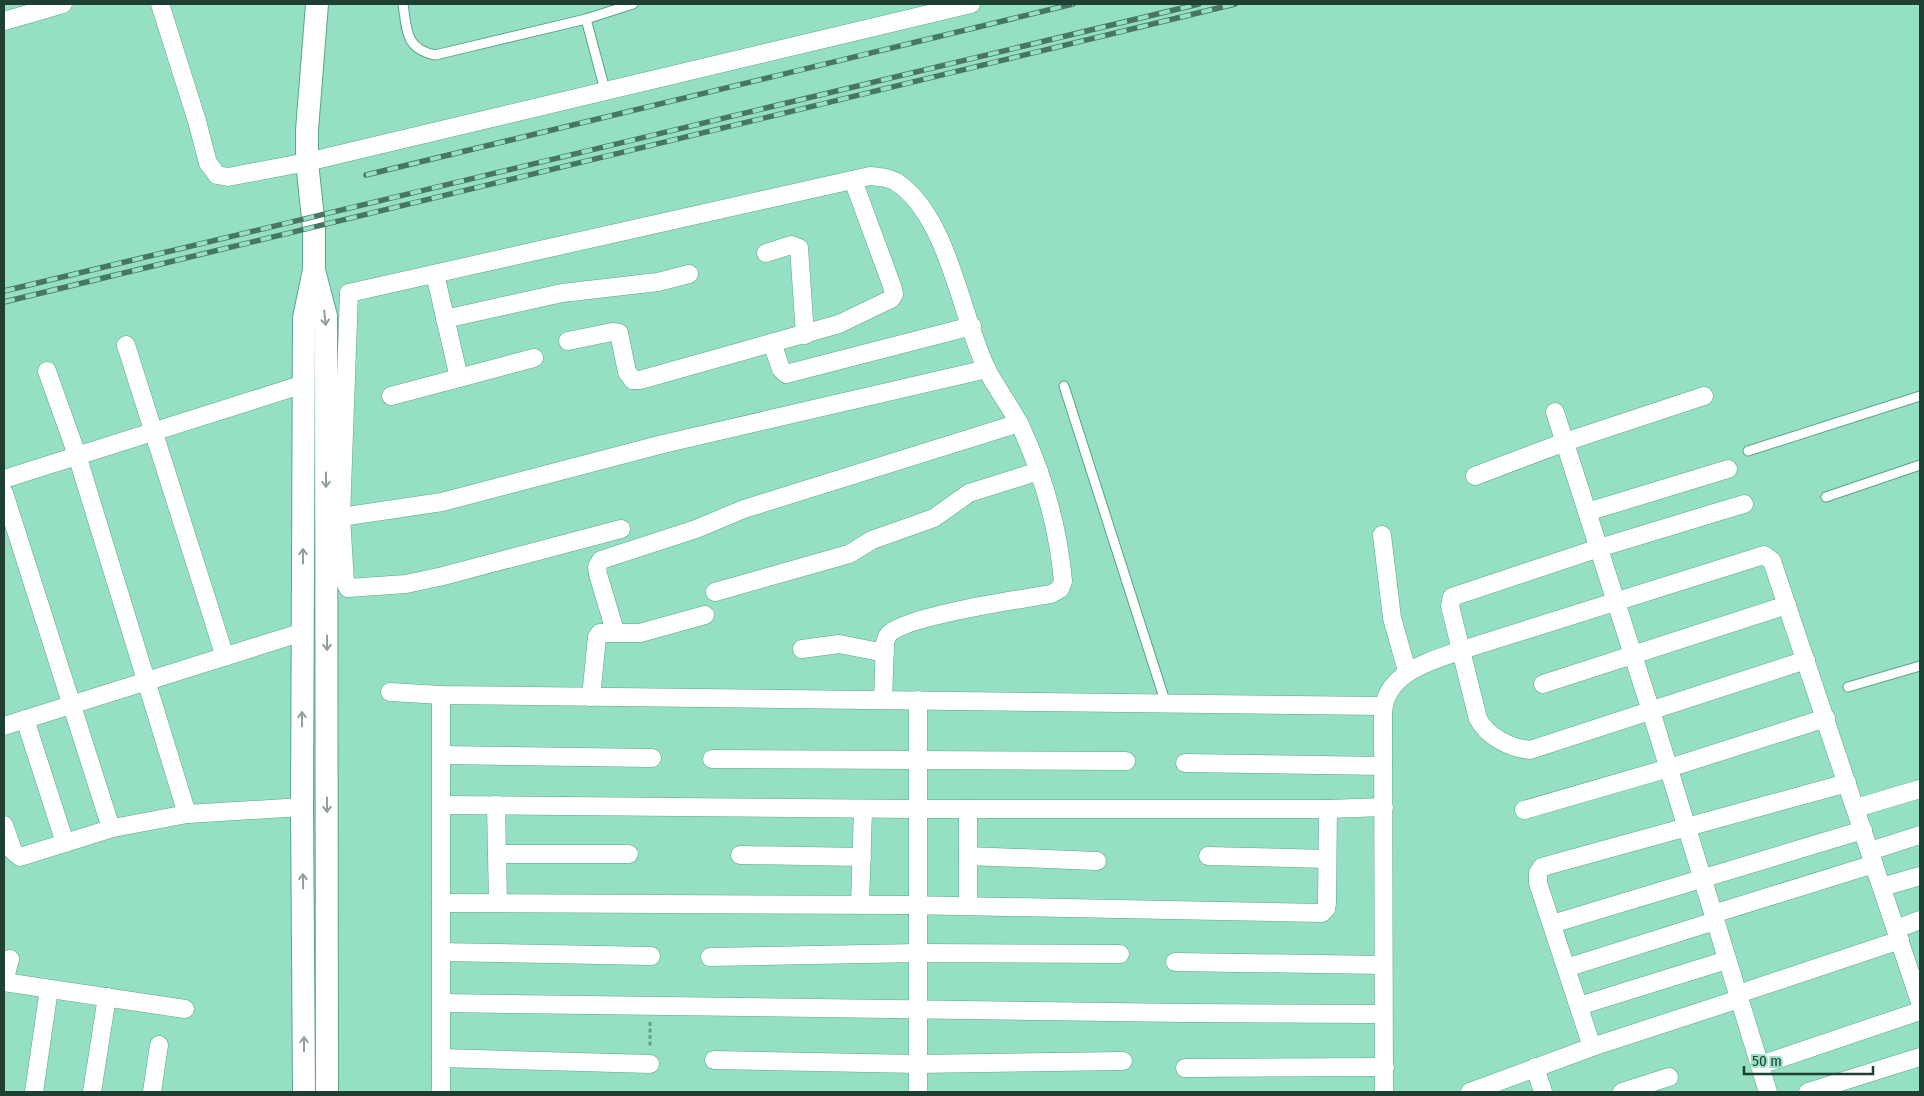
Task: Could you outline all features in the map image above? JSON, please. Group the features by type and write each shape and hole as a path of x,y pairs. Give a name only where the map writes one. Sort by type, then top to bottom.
{"street":[{"path":"4,21 63,4"},
{"path":"160,4 195,113 208,163 217,175 242,176 971,4"},
{"path":"304,1092 302,807 304,318 314,270 314,228 307,162 307,130 316,4"},
{"path":"620,529 443,576 406,584 348,588 344,582 341,517 349,293 870,176 887,177 902,185 919,205 946,254 987,369 1019,423 1039,471 1056,529 1063,582 1060,589 1051,594 959,611 904,626 888,636 885,653 883,700"},
{"path":"568,341 612,332 620,333 627,372 633,380 640,380 805,335 848,320 891,299 894,294 853,180"},
{"path":"766,253 791,246 799,248 805,335"},
{"path":"314,270 326,316 327,1092"},
{"path":"435,274 459,378"},
{"path":"445,319 562,293 651,283 688,274"},
{"path":"772,343 781,370 786,374 972,326"},
{"path":"126,345 225,657"},
{"path":"391,396 534,358"},
{"path":"341,517 442,502 663,444 987,369"},
{"path":"47,370 77,456 186,814"},
{"path":"4,479 304,384"},
{"path":"1475,476 1565,442 1704,396"},
{"path":"1555,412 1634,656 1768,1092"},
{"path":"615,631 598,574 597,567 601,560 696,529 744,509 1019,423"},
{"path":"1587,512 1728,468"},
{"path":"715,592 849,554 872,540 934,518 969,494 1039,471"},
{"path":"4,493 111,828"},
{"path":"1744,504 1599,548 1452,597 1450,606 1476,711 1483,728 1492,736 1518,749 1530,750 1806,660"},
{"path":"1382,535 1392,618 1407,671"},
{"path":"1384,1092 1383,706 1385,699 1407,671 1462,650 1764,555 1772,561 1898,934 1914,960 1920,1001"},
{"path":"1543,684 1787,605"},
{"path":"591,696 597,637 600,633 615,631 640,633 705,616"},
{"path":"4,726 303,632"},
{"path":"802,649 839,644 885,653"},
{"path":"390,692 442,695 1383,706"},
{"path":"441,1092 442,695"},
{"path":"918,700 918,1092"},
{"path":"1524,810 1669,768 1826,718"},
{"path":"25,719 65,843"},
{"path":"441,755 652,758"},
{"path":"712,759 1126,761"},
{"path":"1185,763 1384,766"},
{"path":"1592,1047 1538,882 1538,873 1542,867 1847,783"},
{"path":"1856,808 1920,789"},
{"path":"442,805 863,809 1328,809 1384,807"},
{"path":"496,805 498,903"},
{"path":"4,825 13,851 20,857 111,828 186,814 302,807"},
{"path":"860,905 863,809"},
{"path":"968,809 968,906"},
{"path":"441,903 968,906 1322,913 1328,903 1328,809"},
{"path":"1552,924 1863,830"},
{"path":"1566,968 1714,918 1872,858 1920,835"},
{"path":"497,854 629,854"},
{"path":"740,855 862,857"},
{"path":"968,856 1097,861"},
{"path":"1208,856 1327,860"},
{"path":"1882,887 1920,876"},
{"path":"1470,1092 1535,1067 1738,996 1898,934 1920,920"},
{"path":"441,952 651,956"},
{"path":"710,957 918,953 1120,954"},
{"path":"10,959 4,982 185,1009"},
{"path":"1579,1006 1727,960"},
{"path":"1175,962 1383,965"},
{"path":"34,1092 49,989"},
{"path":"92,1092 107,998"},
{"path":"441,1003 1383,1014"},
{"path":"1760,1065 1920,1011"},
{"path":"152,1092 159,1045"},
{"path":"1808,1092 1920,1056"},
{"path":"441,1058 650,1064"},
{"path":"714,1060 918,1064 1123,1060"},
{"path":"1185,1068 1385,1067"},
{"path":"1535,1067 1543,1092"},
{"path":"1622,1092 1669,1077"}],"lane":[{"path":"403,4 408,38 424,53 435,56 586,19 633,4"},
{"path":"586,19 605,90"},
{"path":"1064,386 1166,704"},
{"path":"1748,451 1920,396"},
{"path":"1826,497 1920,465"},
{"path":"1848,688 1920,666"}],"path":[{"path":"650,1006 650,1064"}],"railway":[{"path":"366,175 1073,4"},
{"path":"4,291 1199,4"},
{"path":"4,302 1235,4"}]}
